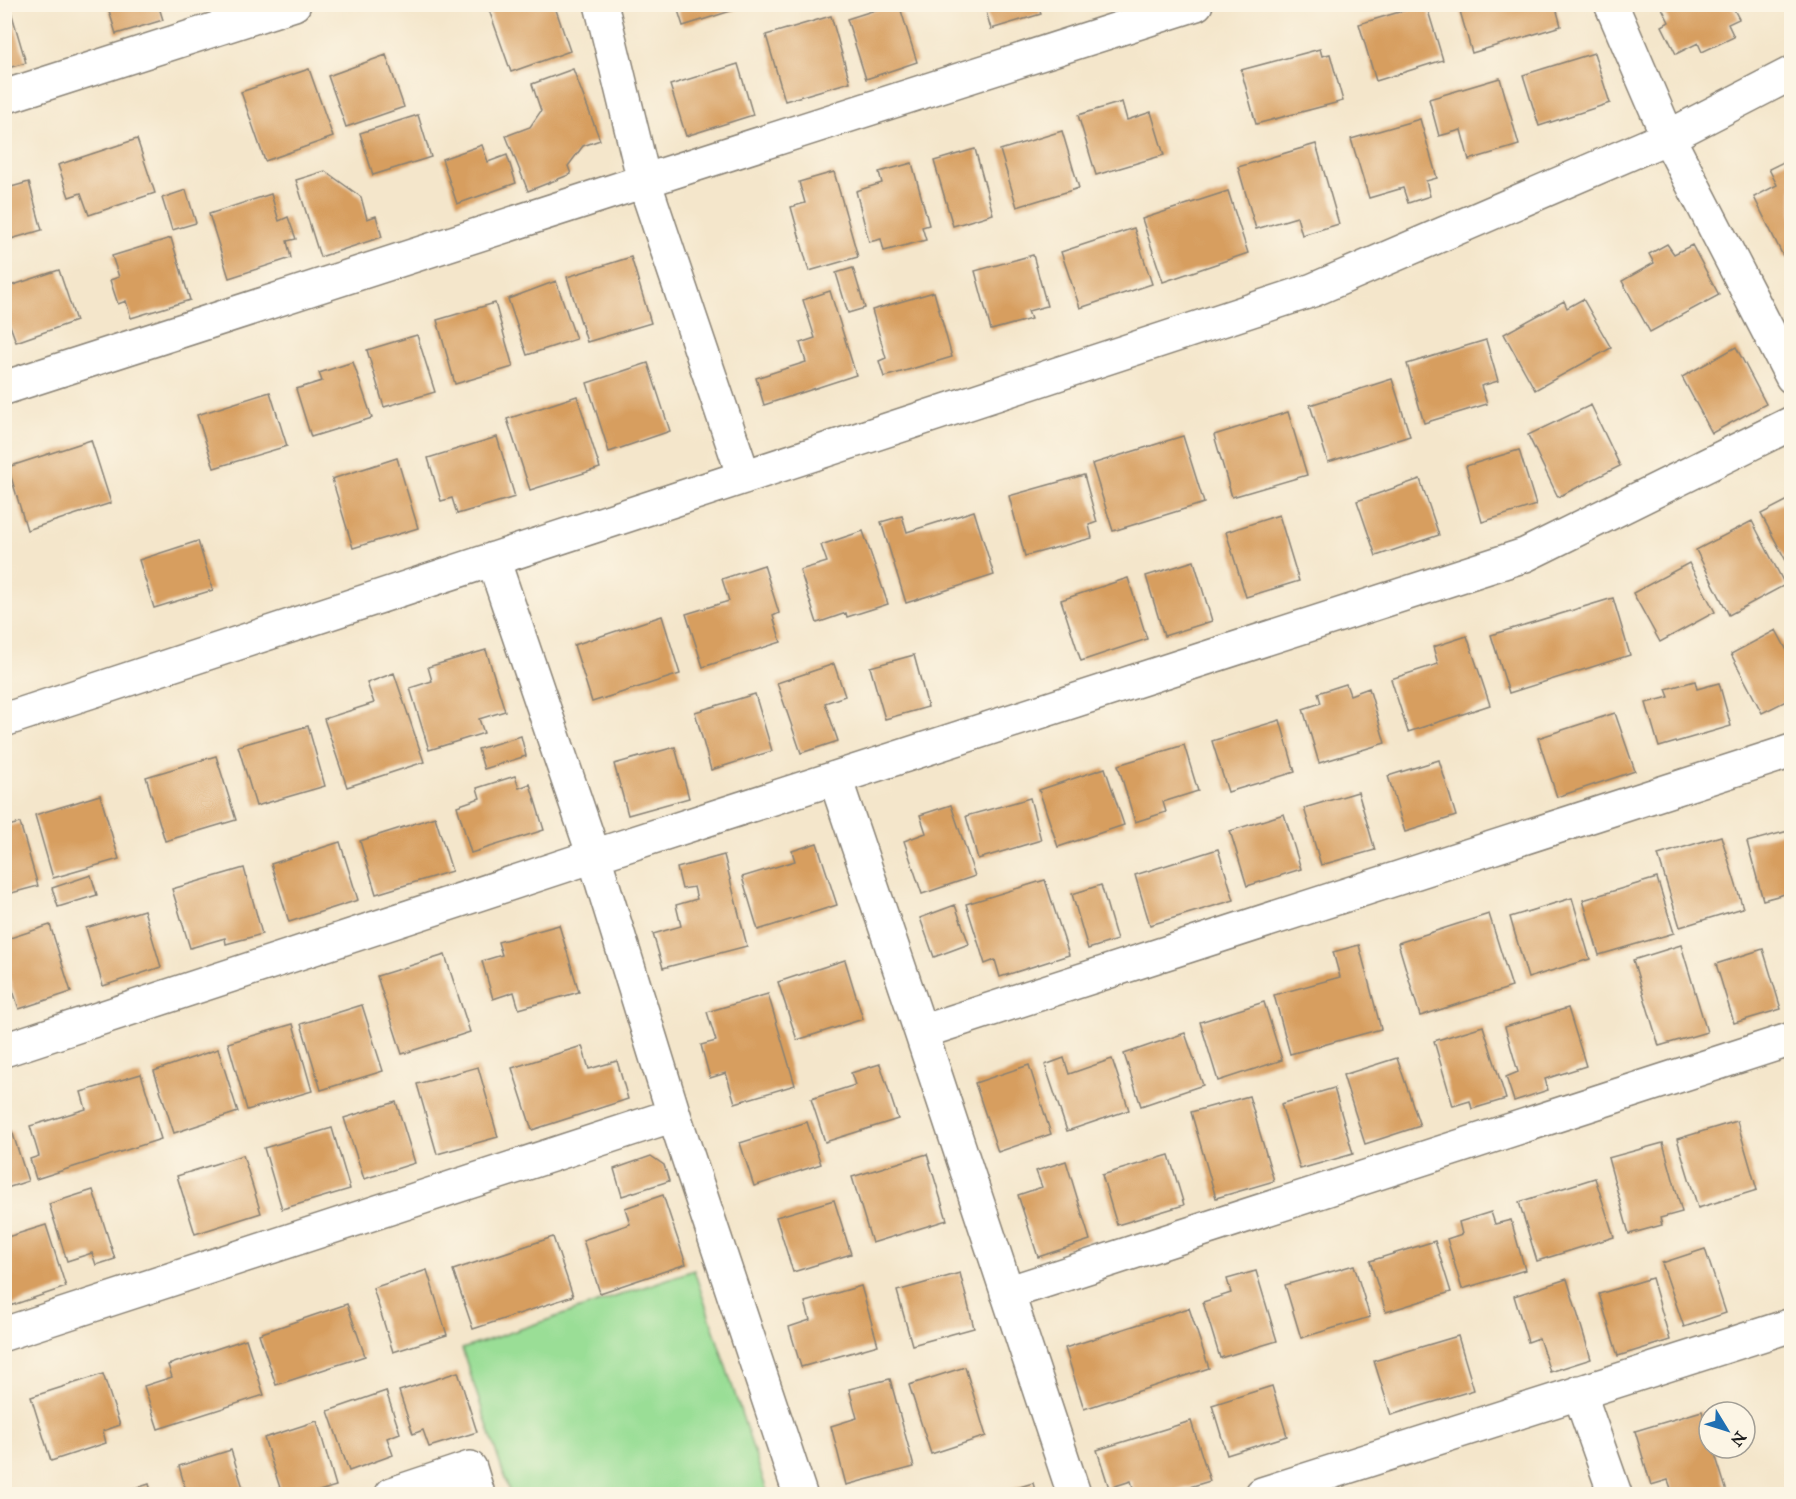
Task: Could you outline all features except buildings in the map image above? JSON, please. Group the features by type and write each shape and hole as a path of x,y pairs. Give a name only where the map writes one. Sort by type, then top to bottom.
{"street":[{"path":"4,97 294,4"},
{"path":"601,4 644,181 744,477"},
{"path":"4,388 1196,4"},
{"path":"1611,4 1668,137 1791,376"},
{"path":"4,720 1313,290 1668,137 1791,73"},
{"path":"4,1050 594,856 1525,555 1791,423"},
{"path":"493,559 594,856 674,1115 800,1494"},
{"path":"921,1032 1791,751"},
{"path":"835,778 1074,1494"},
{"path":"1007,1293 1791,1039"},
{"path":"4,1334 674,1115"},
{"path":"1262,1494 1339,1482 1580,1392 1791,1325"},
{"path":"1580,1392 1615,1494"},
{"path":"392,1494 470,1468 478,1494"}],"green space":[{"path":"694,1270 768,1494 510,1494 462,1349"}]}
